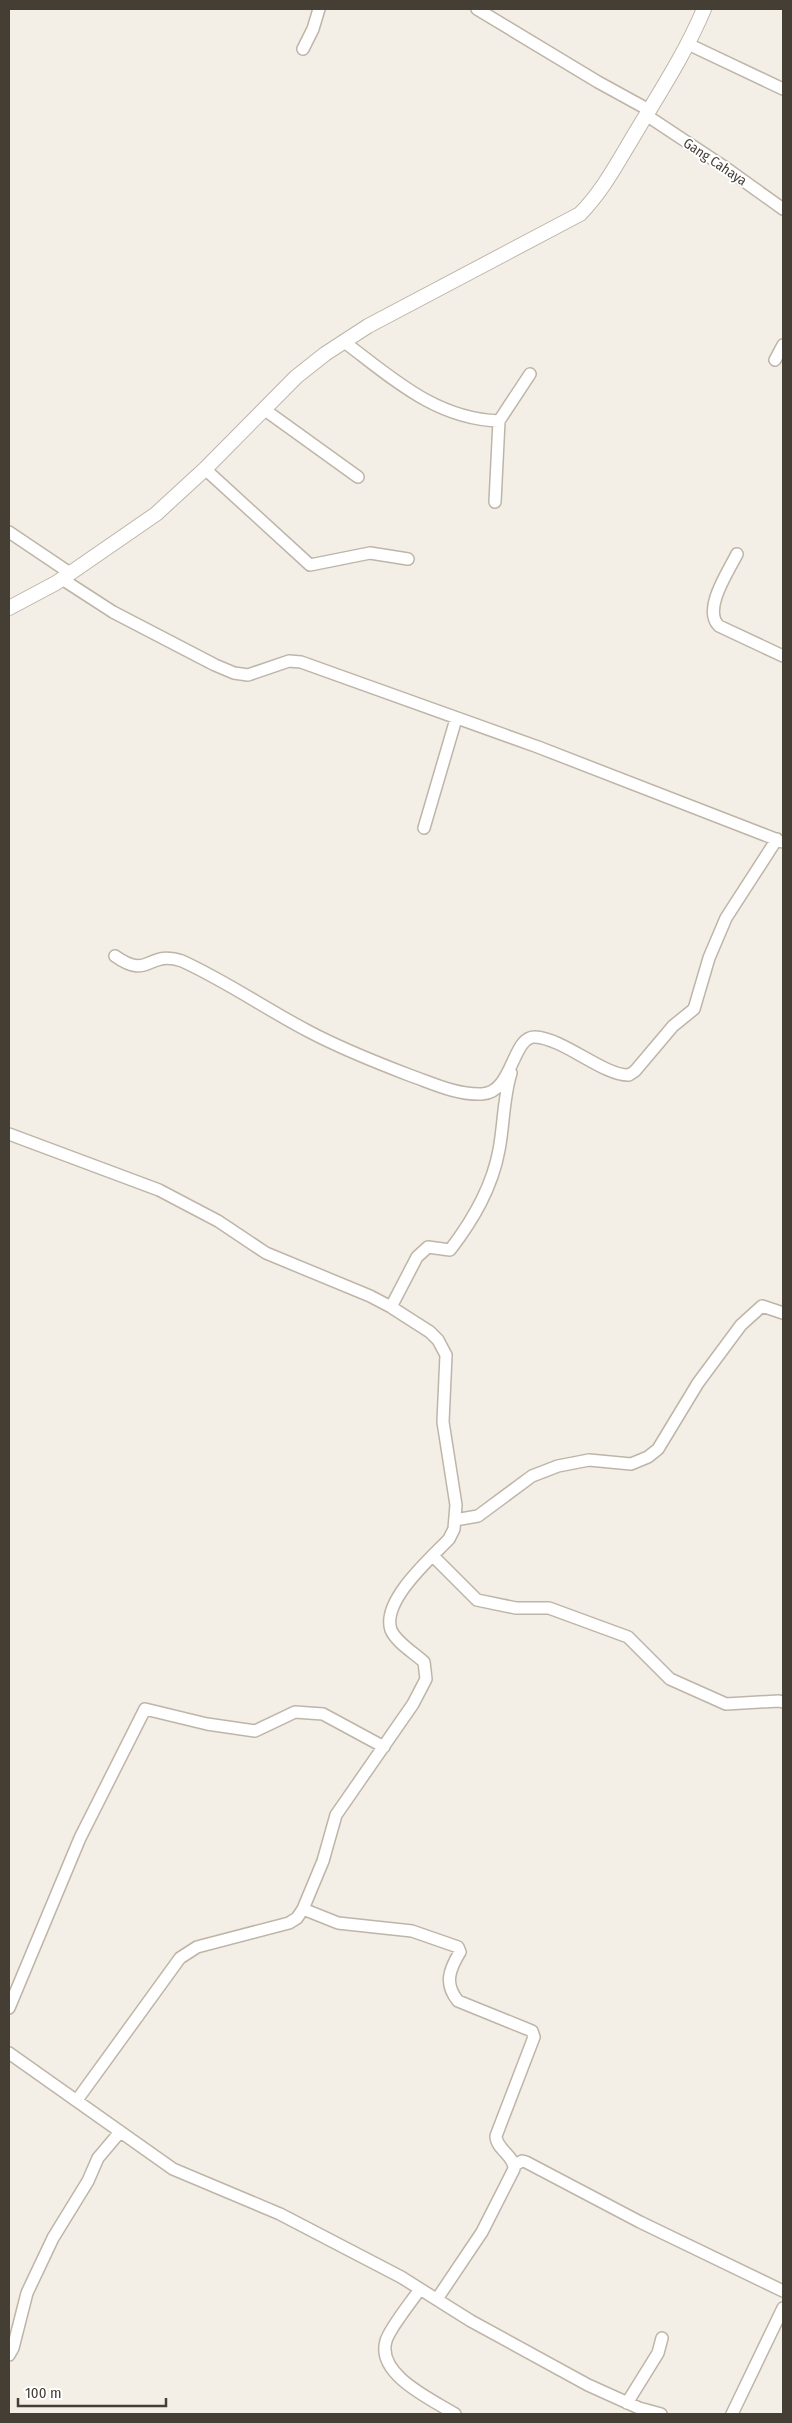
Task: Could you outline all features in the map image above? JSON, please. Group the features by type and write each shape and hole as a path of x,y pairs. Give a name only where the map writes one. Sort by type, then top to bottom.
{"street":[{"path":"303,49 313,29 319,9"},
{"name":"Gang Cahaya","path":"477,9 648,113 783,210"},
{"path":"9,608 66,576 149,520 266,410 309,365 344,341 580,214 604,184 648,113 688,44 704,9"},
{"path":"688,44 783,89"},
{"path":"344,341 416,397 453,412 499,421"},
{"path":"775,360 783,345"},
{"path":"495,502 499,421 530,374"},
{"path":"266,410 358,477"},
{"path":"205,469 310,565 370,553 408,559"},
{"path":"9,532 113,612 234,673 252,674 289,661 297,661 538,747 781,840 726,918 709,958 694,1009 673,1026 633,1073 623,1075 555,1043 533,1037 522,1042 512,1066 504,1095 500,1149 493,1172 474,1217 450,1250 428,1247 417,1257 391,1307"},
{"path":"737,554 713,604 713,618 719,626 783,656"},
{"path":"424,828 456,719"},
{"path":"115,956 126,964 140,967 146,966 155,959 167,957 182,961 310,1032 389,1067 454,1091 478,1094 490,1092 512,1066"},
{"path":"9,1134 159,1190 204,1213 266,1253 365,1294 391,1307 430,1332 438,1340 446,1355 443,1422 455,1497 455,1520 452,1535 401,1591 390,1615 393,1633 424,1662 426,1675 413,1704 336,1815 323,1861 303,1909 297,1918 288,1923 197,1947 187,1952 180,1958 77,2100"},
{"path":"455,1520 478,1516 532,1476 558,1466 589,1460 631,1464 648,1457 658,1449 698,1383 741,1325 762,1306 783,1313"},
{"path":"434,1556 477,1600 516,1608 549,1608 628,1637 670,1678 726,1704 783,1702"},
{"path":"9,2008 80,1838 145,1709 207,1724 255,1731 296,1712 323,1714 384,1747"},
{"path":"303,1909 338,1924 412,1931 458,1947 460,1952 450,1971 448,1983 452,1994 458,2001 532,2031 534,2037 528,2059 496,2137 497,2142 515,2165"},
{"path":"9,2053 173,2169 280,2214 437,2298 505,2340 588,2385 627,2403 661,2414"},
{"path":"9,2355 13,2348 27,2293 53,2238 88,2181 98,2158 120,2132"},
{"path":"437,2298 482,2232 515,2165 522,2161 659,2231 783,2291"},
{"path":"420,2289 386,2340 385,2353 391,2366 404,2382 455,2414"},
{"path":"732,2414 783,2308"},
{"path":"627,2403 658,2354 662,2338"}]}
